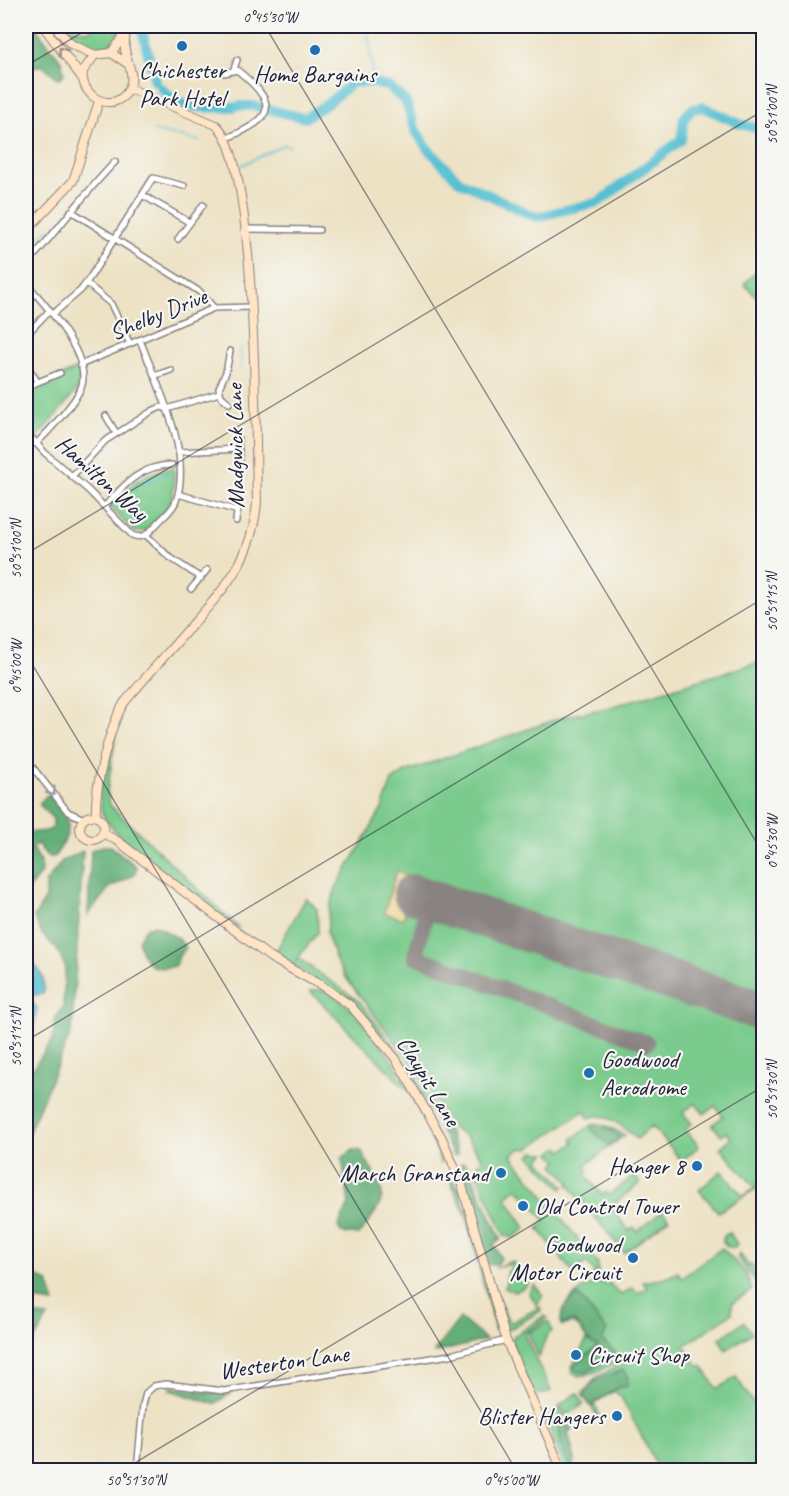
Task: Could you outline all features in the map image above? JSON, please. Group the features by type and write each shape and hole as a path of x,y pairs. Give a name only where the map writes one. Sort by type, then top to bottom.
{"street":[{"path":"42,26 82,78 87,92 99,101 120,99 129,88 132,80 128,64 126,29"},
{"path":"54,26 71,44 95,55 111,53 128,64"},
{"path":"111,53 126,29"},
{"path":"82,78 85,64 95,55"},
{"path":"224,73 234,69 237,60"},
{"path":"129,88 205,120 223,131 227,138 255,126 264,115 266,103 259,88 234,69"},
{"path":"26,231 73,182 99,101"},
{"name":"Madgwick Lane","path":"96,817 108,744 116,716 136,689 227,586 242,563 254,528 257,502 251,307 246,229 236,166 227,138"},
{"path":"26,265 60,228 80,198 115,162"},
{"path":"26,335 86,283 144,196 153,178 184,186"},
{"path":"144,196 189,222"},
{"path":"178,239 203,205"},
{"path":"71,211 200,292 214,308"},
{"path":"246,229 319,230"},
{"path":"26,283 64,328 80,366 83,383 80,390 36,444"},
{"path":"86,283 111,303 130,344"},
{"name":"Shelby Drive","path":"80,366 214,308 251,307"},
{"name":"Hamilton Way","path":"26,432 36,444 105,506 132,535 136,537 146,535 174,506 178,494 178,441 140,340"},
{"path":"219,393 230,351"},
{"path":"26,364 37,381"},
{"path":"154,376 171,370"},
{"path":"26,387 60,373"},
{"path":"219,393 230,403"},
{"path":"73,475 97,448 116,433 152,411 161,407 167,409 219,393"},
{"path":"106,416 116,433"},
{"path":"238,439 240,464"},
{"path":"178,452 239,449"},
{"path":"105,506 136,475 160,465 172,465"},
{"path":"178,494 238,511"},
{"path":"236,521 239,495"},
{"path":"146,535 168,556 201,578"},
{"path":"191,589 207,570"},
{"path":"26,759 68,812 84,819 96,817 103,824 103,833 93,840 84,837 80,828 84,819"},
{"name":"Claypit Lane","path":"103,833 119,842 271,958 341,998 376,1032 420,1098 453,1161 472,1218 506,1340 562,1470"},
{"name":"Westerton Lane","path":"137,1470 143,1405 146,1393 153,1386 166,1384 224,1391 450,1355 506,1340"}],"green space":[{"path":"26,26 34,26 62,62 64,74 59,79 43,66 26,66"},
{"path":"60,26 87,31 100,26 122,26 109,44 93,47 76,40"},
{"path":"763,265 763,303 744,284"},
{"path":"77,369 80,375 77,390 37,438 26,428 26,392"},
{"path":"174,468 174,490 170,504 145,531 134,532 109,506 138,480 154,472"},
{"name":"Goodwood Aerodrome","path":"763,661 763,1193 759,1187 718,1212 699,1190 721,1171 743,1196 756,1188 720,1148 731,1138 726,1132 722,1136 712,1125 723,1116 715,1106 704,1114 695,1103 683,1113 692,1124 685,1130 699,1146 682,1161 652,1126 637,1139 614,1121 602,1116 589,1118 584,1111 528,1149 522,1148 511,1155 598,1264 598,1274 588,1280 595,1273 586,1262 573,1273 538,1228 545,1220 517,1188 506,1197 526,1229 512,1238 505,1236 474,1168 483,1160 467,1138 452,1128 412,1063 349,982 337,963 327,934 329,910 336,888 382,809 392,781 405,772 563,717 607,708"},
{"path":"113,734 116,734 107,792 110,805 239,928 163,874 122,838 109,823 102,812 100,793"},
{"path":"46,796 51,796 63,812 67,819 68,832 55,856 47,856 38,844 32,847 41,862 42,871 26,893 26,833 47,831 53,827 53,819 39,804"},
{"path":"111,846 137,867 134,875 109,888 88,915 91,850"},
{"path":"83,851 72,1030 26,1139 26,1079 53,1039 55,1018 63,1007 65,966 56,948 42,934 34,917 46,898 46,882 62,861"},
{"path":"306,898 317,909 318,932 295,962 299,959 360,1002 409,1066 433,1106 429,1108 396,1054 361,1011 275,953"},
{"path":"155,925 178,938 186,948 180,954 175,966 160,968 154,966 149,964 143,955 138,940 146,928"},
{"path":"319,990 337,998 355,1014 392,1060 424,1113 446,1155 440,1164 437,1151 412,1095 310,991"},
{"path":"433,1106 450,1134 458,1155 453,1155 430,1109"},
{"path":"593,1124 607,1126 625,1135 585,1166 589,1171 585,1174 602,1195 606,1192 609,1195 634,1175 640,1183 615,1203 617,1207 613,1210 629,1231 634,1227 637,1231 663,1211 669,1219 624,1253 568,1184 570,1182 554,1165 558,1161 551,1153 559,1147 562,1151 574,1143 572,1139"},
{"path":"596,1124 605,1126 619,1136 618,1140 609,1145 591,1129"},
{"path":"353,1150 361,1151 382,1194 376,1210 359,1235 341,1233 338,1227 349,1204 342,1158"},
{"path":"533,1152 546,1153 539,1160 565,1186 562,1189 530,1156"},
{"path":"461,1163 465,1163 468,1167 501,1239 494,1245 501,1258 496,1265 488,1264 460,1171"},
{"path":"447,1174 459,1187 479,1250 498,1327 495,1330 466,1215"},
{"path":"730,1233 737,1244 735,1248 727,1246 723,1241 724,1236"},
{"path":"722,1248 746,1273 752,1290 732,1303 732,1313 684,1346 698,1366 702,1366 717,1389 736,1377 754,1404 763,1398 763,1470 654,1470 656,1464 621,1397 614,1391 595,1403 601,1421 582,1394 596,1378 620,1364 619,1361 596,1372 584,1375 573,1374 572,1367 587,1339 581,1328 572,1323 562,1326 561,1318 568,1302 583,1289 592,1285 609,1283 621,1295 632,1288 638,1293 647,1288 643,1282 666,1278 678,1272 682,1278"},
{"path":"739,1253 749,1266 752,1265 763,1285 756,1282 738,1258"},
{"path":"512,1261 529,1281 525,1287 515,1291 505,1288 508,1271 511,1270 510,1264 495,1268"},
{"path":"26,1271 48,1282 55,1303 26,1299"},
{"path":"534,1285 543,1295 537,1306 529,1292"},
{"path":"494,1292 510,1323 540,1307 541,1311 508,1330 505,1328"},
{"path":"578,1295 607,1331 602,1340 616,1353 588,1372 577,1371 573,1367 598,1345 590,1342 573,1321 562,1325 561,1320 565,1308"},
{"path":"26,1314 48,1317 26,1354"},
{"path":"544,1316 547,1318 524,1334 551,1391 540,1394 531,1389 511,1341 514,1336"},
{"path":"460,1318 486,1340 435,1353 435,1350"},
{"path":"549,1322 552,1331 546,1337 539,1357 528,1333"},
{"path":"744,1322 752,1333 726,1350 719,1339"},
{"path":"623,1370 628,1378 626,1387 619,1387 595,1402 595,1406 591,1406 584,1397 589,1387 595,1381"},
{"path":"171,1387 221,1394 232,1393 214,1404 170,1390"},
{"path":"577,1393 584,1404 567,1415 560,1405"},
{"path":"559,1408 565,1418 558,1425 571,1470 565,1470 547,1423 547,1418"},
{"path":"561,1421 564,1426 568,1424 573,1428 568,1433 575,1460 572,1466 566,1459 562,1445 559,1431"}],"sand":[{"path":"396,872 416,878 403,919 384,913"}],"water":[{"path":"27,962 39,970 44,984 43,994 31,995 29,999 37,1008 31,1042 26,1027"}],"waterway":[{"path":"141,26 155,81"},
{"path":"367,26 374,83"},
{"path":"240,106 254,106 305,118 353,82 374,83 389,87 406,102 416,131 427,148 459,181 536,217 599,202 681,140 684,118 692,109 703,107 740,124 764,130"},
{"path":"161,88 177,101 186,104 204,107 234,107"},
{"path":"154,131 199,141"},
{"path":"242,165 284,145 290,146"},
{"path":"26,249 48,229"},
{"path":"241,348 241,369"},
{"path":"142,483 167,473"},
{"path":"125,496 125,508 132,516"}],"taxiway":[{"path":"430,899 415,956 647,1043"}],"runway":[{"path":"413,894 764,1012"}],"place":[{"name":"Chichester Park Hotel","path":"182,46"},
{"name":"Home Bargains","path":"315,50"},
{"name":"Goodwood Aerodrome","path":"589,1073"},
{"name":"Hanger 8","path":"697,1166"},
{"name":"March Granstand","path":"501,1173"},
{"name":"Old Control Tower","path":"523,1206"},
{"name":"Goodwood Motor Circuit","path":"633,1258"},
{"name":"Circuit Shop","path":"576,1355"},
{"name":"Blister Hangers","path":"617,1416"}]}
